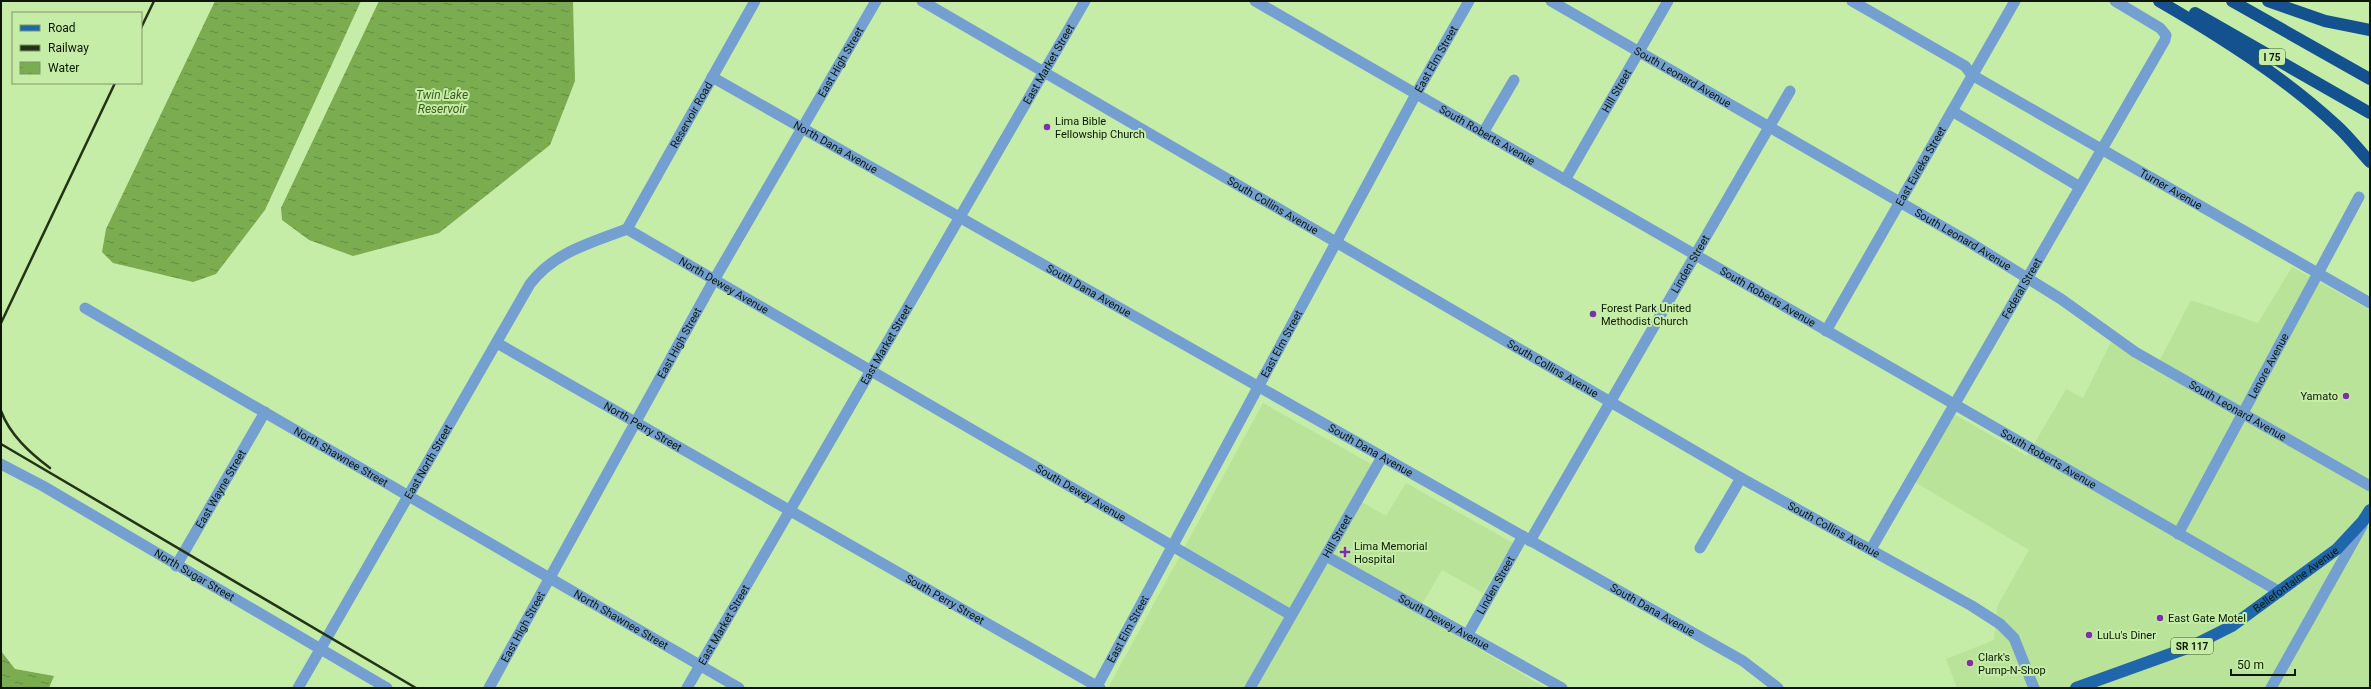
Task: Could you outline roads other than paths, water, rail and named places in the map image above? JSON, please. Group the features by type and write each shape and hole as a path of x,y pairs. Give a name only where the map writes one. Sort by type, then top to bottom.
{"highway":[{"path":"2159,1 2216,36 2306,100 2338,127 2370,162"},
{"name":"I 75","path":"2174,1 2370,113"},
{"name":"I 75","path":"2232,1 2370,79"},
{"path":"2268,1 2325,21 2370,30"}],"main road":[{"name":"Bellefontaine Avenue","path":"2076,688 2201,642 2245,618 2337,549 2363,521 2370,510"}],"street":[{"name":"Reservoir Road","path":"627,229 755,1"},
{"name":"East High Street","path":"489,688 714,280 876,1"},
{"name":"South Collins Avenue","path":"922,1 1741,478 1972,606 2008,630 2014,638 2034,688"},
{"name":"East Market Street","path":"687,688 1085,1"},
{"name":"South Roberts Avenue","path":"1255,1 2280,592"},
{"name":"East Elm Street","path":"1097,687 1416,94 1469,1"},
{"name":"South Leonard Avenue","path":"1551,1 1769,128 1900,202 2061,299 2135,352 2370,486"},
{"name":"Hill Street","path":"1565,180 1668,1"},
{"name":"Turner Avenue","path":"1852,1 1965,66 1972,75 2370,304"},
{"name":"East Eureka Street","path":"1826,331 2015,1"},
{"name":"Federal Street","path":"1871,549 2165,40 2166,35 2160,28 2115,1"},
{"name":"North Dana Avenue","path":"712,77 960,218"},
{"path":"1483,133 1514,80"},
{"name":"Linden Street","path":"1468,634 1610,402 1790,91"},
{"path":"1952,111 2080,187"},
{"name":"Lenore Avenue","path":"2178,534 2359,197"},
{"name":"South Dana Avenue","path":"960,218 1743,661 1778,688"},
{"name":"East North Street","path":"298,688 408,495 538,274 552,261 573,250 627,229"},
{"name":"North Dewey Avenue","path":"627,229 871,371"},
{"name":"North Shawnee Street","path":"85,308 739,688"},
{"name":"North Perry Street","path":"497,343 790,510"},
{"name":"South Dewey Avenue","path":"871,371 1291,615"},
{"name":"East Wayne Street","path":"176,566 264,412"},
{"name":"Hill Street","path":"1250,688 1382,457"},
{"name":"North Sugar Street","path":"1,464 43,486 176,566 387,688"},
{"path":"1700,548 1741,478"},
{"name":"South Perry Street","path":"790,510 1097,687"},
{"path":"2272,688 2370,510"},
{"name":"South Dewey Avenue","path":"1326,556 1468,634 1562,688"}],"water":[{"path":"215,1 361,1 265,210 216,274 193,282 113,263 102,252 106,229"},
{"name":"Twin Lake Reservoir","path":"379,1 573,1 575,81 550,145 439,233 353,256 309,240 282,220 281,208"},
{"path":"1,651 15,669 54,676 49,688 1,688"}],"railway":[{"path":"142,26 154,1"},
{"path":"1,323 115,84"},
{"path":"1,411 5,420 21,443 50,468"},
{"path":"1,444 416,688"}],"place":[{"name":"Lima Bible Fellowship Church","path":"1047,127"},
{"name":"Forest Park United Methodist Church","path":"1593,314"},
{"name":"Yamato","path":"2346,396"},
{"name":"Lima Memorial Hospital","path":"1345,552"},
{"name":"East Gate Motel","path":"2160,618"},
{"name":"LuLu's Diner","path":"2089,635"},
{"name":"Clark's Pump-N-Shop","path":"1970,663"}]}
